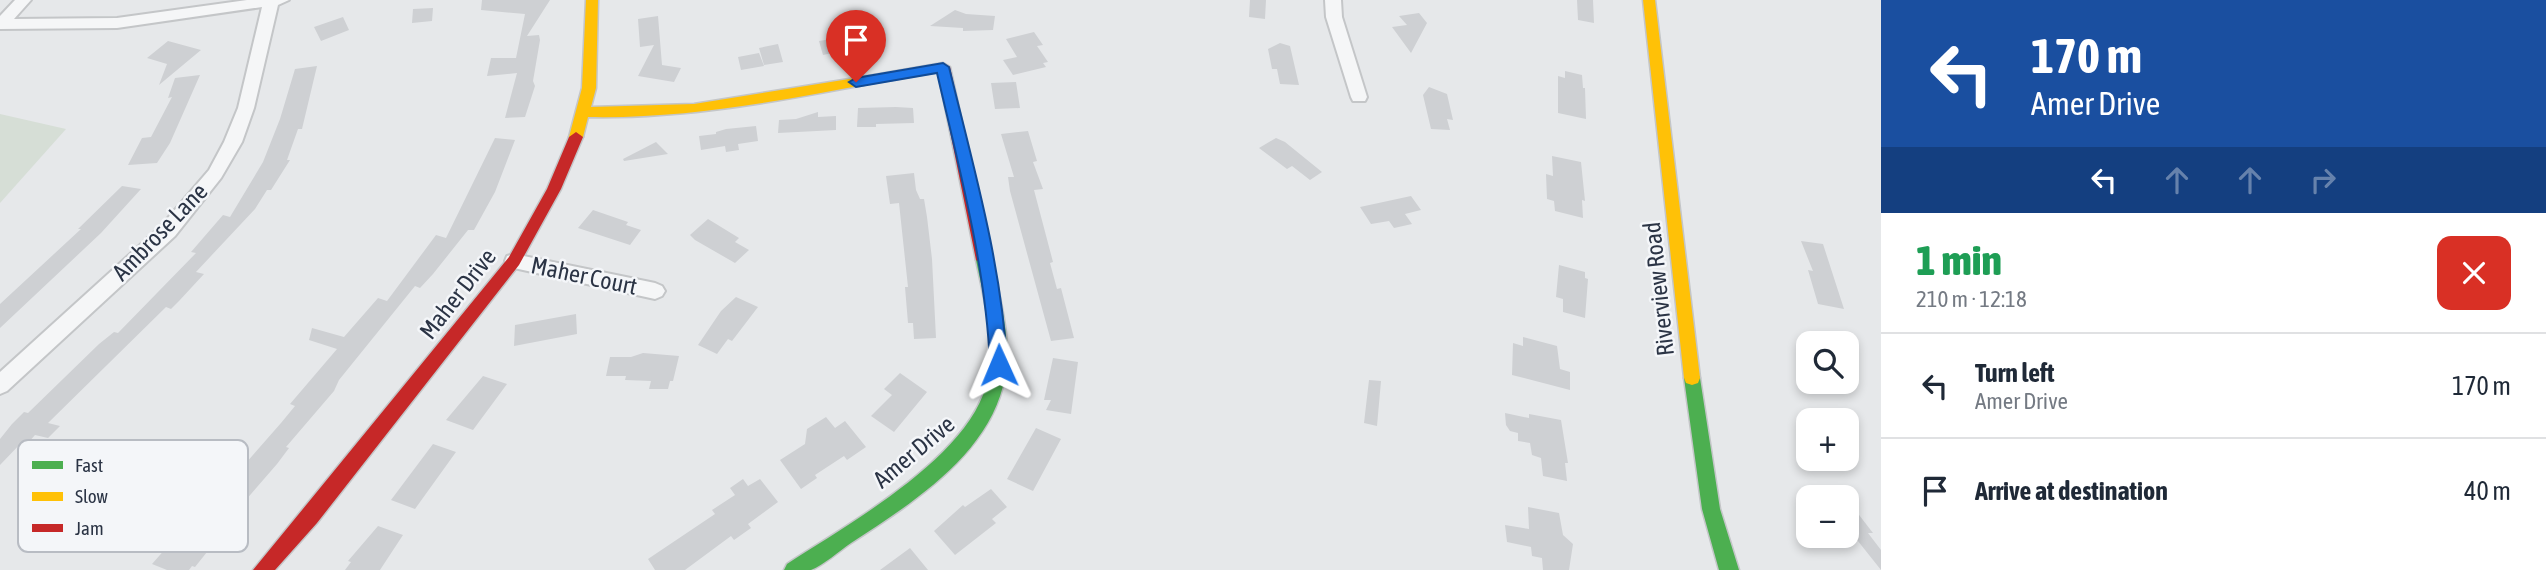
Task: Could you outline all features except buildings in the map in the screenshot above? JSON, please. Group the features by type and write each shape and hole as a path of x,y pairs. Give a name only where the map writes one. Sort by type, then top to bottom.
{"street":[{"path":"0,24 23,0"},
{"name":"Maher Drive","path":"263,570 310,517 514,261 554,185 584,112 592,0"},
{"path":"1333,0 1334,17 1359,97"},
{"name":"Riverview Road","path":"1649,0 1687,347 1711,509 1729,570"},
{"path":"0,24 117,23 277,1"},
{"name":"Ambrose Lane","path":"0,385 168,231 215,174 233,142 246,108 277,1"},
{"name":"Amer Drive","path":"584,112 630,115 714,107 943,67 969,180 999,338 996,384 992,400 977,428 957,452 922,481 794,570"},
{"name":"Maher Court","path":"514,261 654,291"}],"shaded area":[{"path":"0,114 66,129 0,203"}],"traffic: fast":[{"path":"794,570 911,490 966,440 985,413 995,386 998,339 984,260"},
{"path":"1692,378 1711,509 1729,570"}],"traffic: slow":[{"path":"576,137 589,88 592,0"},
{"path":"1649,0 1692,378"},
{"path":"584,112 694,109 874,79"}],"traffic: jam":[{"path":"874,79 943,67 984,260"},
{"path":"263,570 310,517 514,261 554,189 576,137"}],"route":[{"path":"856,82 943,67 969,180 986,279 997,324 999,365"}]}
